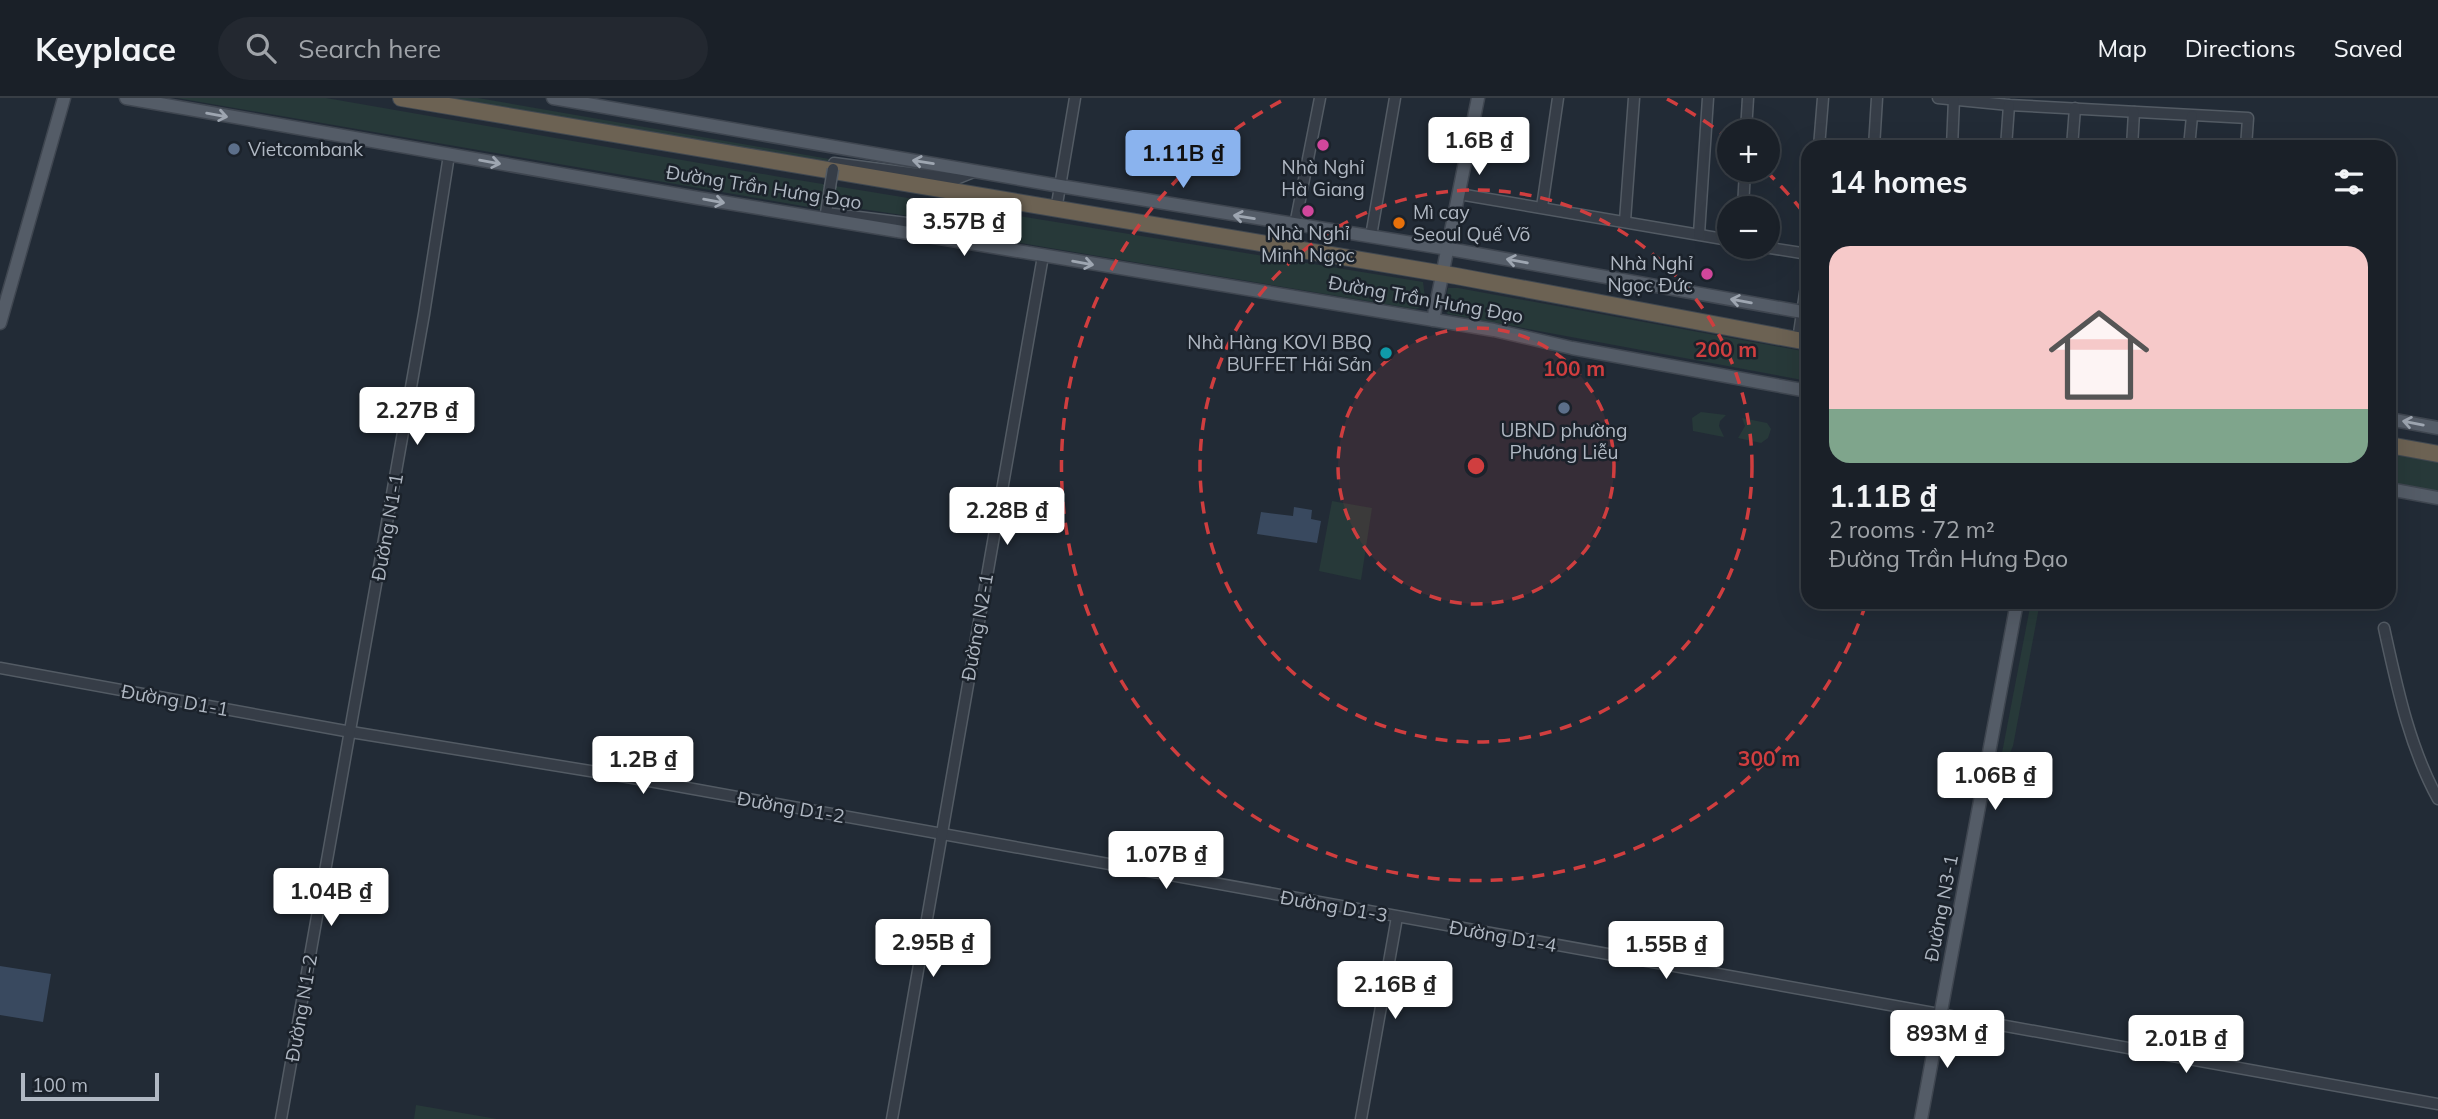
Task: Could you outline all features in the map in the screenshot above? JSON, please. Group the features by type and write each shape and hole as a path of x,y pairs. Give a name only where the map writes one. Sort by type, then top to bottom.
{"highway":[{"name":"Đường Trần Hưng Đạo","path":"401,98 1441,274 1801,341"},
{"path":"2396,447 2438,454"}],"main road":[{"path":"0,323 64,98"},
{"name":"Đường Trần Hưng Đạo","path":"126,98 1043,256 1433,320 1801,390"},
{"path":"552,98 1060,186 1449,249 1801,312"},
{"path":"1433,320 1478,98"},
{"path":"2396,420 2438,428"},
{"path":"2396,490 2438,498"},
{"name":"Đường N3-1","path":"1921,1119 2016,609"}],"street":[{"path":"1056,210 1075,98"},
{"path":"1295,225 1320,98"},
{"path":"1371,236 1395,98"},
{"path":"1542,207 1558,98"},
{"path":"1625,221 1634,98"},
{"path":"1699,234 1707,98"},
{"path":"1747,119 1748,98"},
{"path":"1820,140 1823,98"},
{"path":"1874,140 1877,98"},
{"path":"1938,98 2009,105 2248,118 2246,140"},
{"path":"1952,140 1954,99"},
{"path":"2006,140 2009,105"},
{"path":"2074,140 2076,108"},
{"path":"2132,140 2134,112"},
{"path":"2190,140 2192,116"},
{"name":"Đường N1-1","path":"351,732 422,327 449,155"},
{"path":"964,241 939,227 826,213 834,163 956,179 978,171"},
{"path":"1459,194 1717,238"},
{"path":"1780,250 1801,253"},
{"name":"Đường N2-1","path":"892,1119 1043,256"},
{"path":"2384,628 2410,737 2438,799"},
{"name":"Đường D1-1","path":"0,668 351,732"},
{"name":"Đường D1-2","path":"351,732 627,777 940,834"},
{"name":"Đường N1-2","path":"281,1119 351,732"},
{"name":"Đường D1-3","path":"940,834 1396,917"},
{"path":"1362,1119 1396,917"},
{"name":"Đường D1-4","path":"1396,917 2438,1104"}],"shaded area":[{"path":"177,98 326,98 786,178 1423,282 1425,297 1420,308 1415,309 960,233 949,222 822,203 820,209"},
{"path":"449,98 478,98 829,159 828,166"},
{"path":"1448,288 1458,288 1801,351 1801,380 1448,314 1444,310"},
{"path":"1701,412 1726,415 1719,426 1724,437 1693,431 1692,418"},
{"path":"1742,418 1767,423 1771,429 1768,438 1761,443 1738,438 1745,426"},
{"path":"2396,455 2438,462 2438,491 2396,483"},
{"path":"1332,501 1372,508 1361,580 1319,571"},
{"path":"2030,609 2039,609 2013,746 2010,753 2002,753"},
{"path":"416,1105 497,1119 414,1119"}],"water":[{"path":"1294,507 1312,510 1311,519 1321,521 1317,543 1257,534 1261,512 1293,516"},
{"path":"0,966 51,974 43,1022 0,1015"}],"place":[{"name":"Nhà Nghỉ Hà Giang","path":"1323,145"},
{"name":"Vietcombank","path":"234,149"},
{"name":"Nhà Nghỉ Minh Ngọc","path":"1308,211"},
{"name":"Mì cay Seoul Quế Võ","path":"1399,223"},
{"name":"Nhà Nghỉ Ngọc Đức","path":"1707,274"},
{"name":"Nhà Hàng KOVI BBQ BUFFET Hải Sản","path":"1386,353"},
{"name":"UBND phường Phương Liễu","path":"1564,408"}]}
